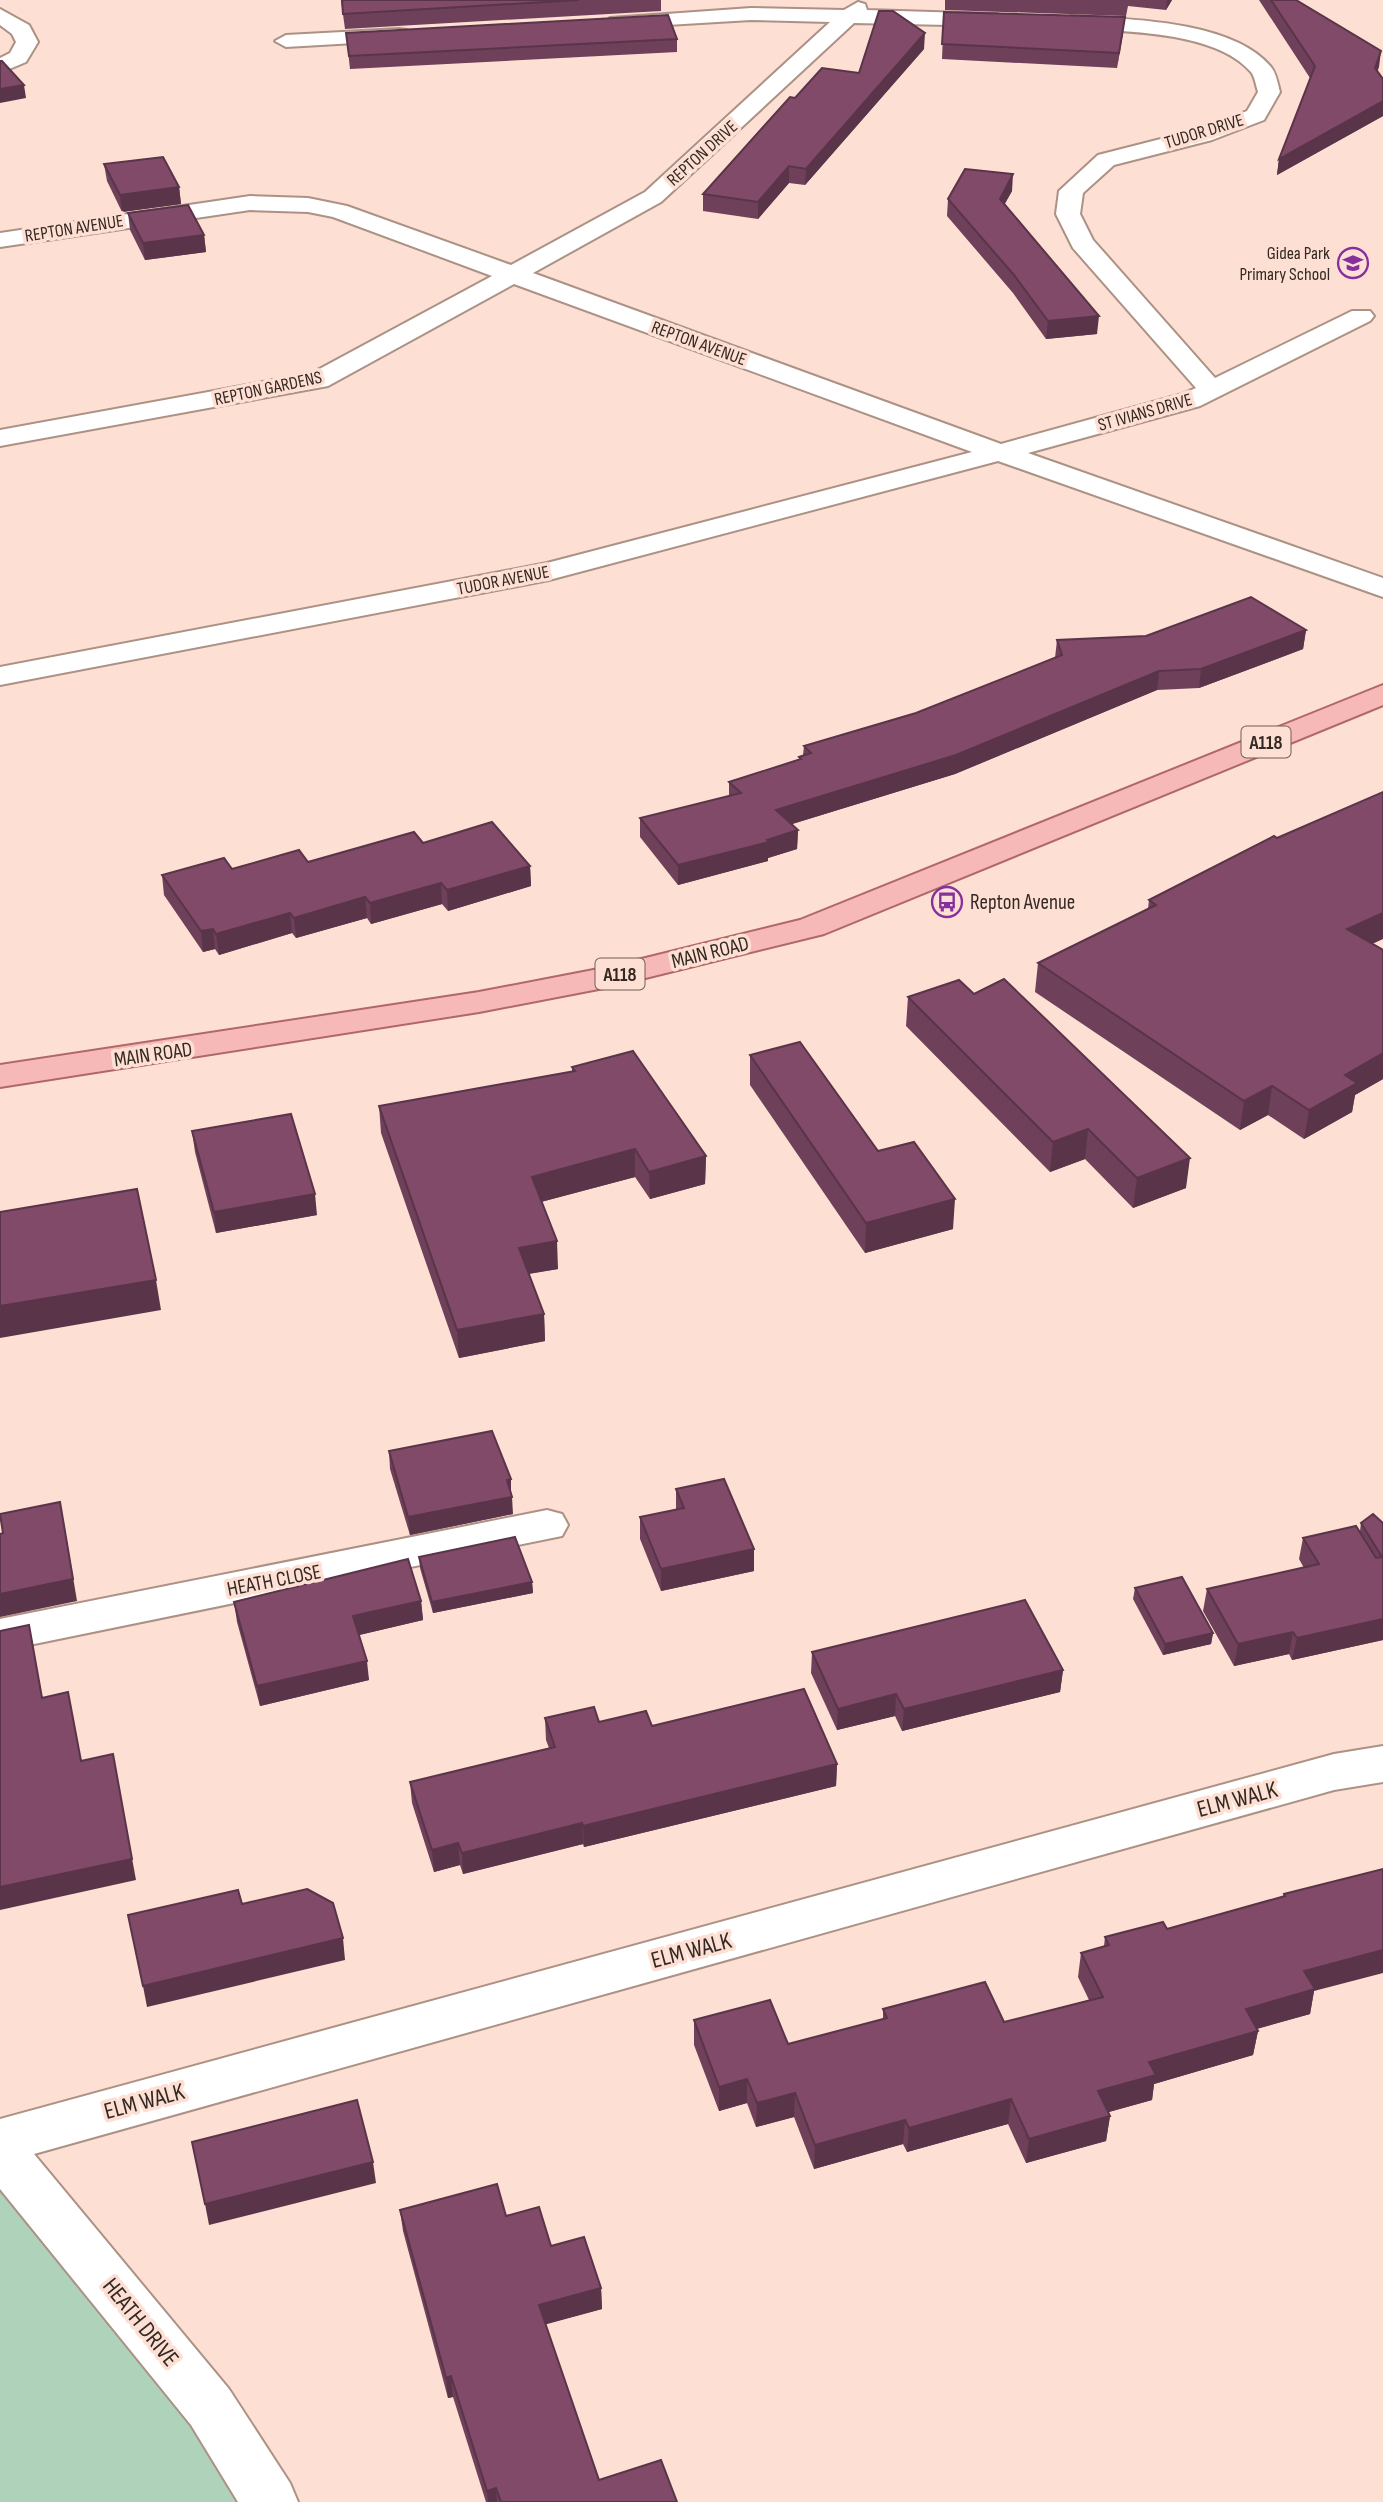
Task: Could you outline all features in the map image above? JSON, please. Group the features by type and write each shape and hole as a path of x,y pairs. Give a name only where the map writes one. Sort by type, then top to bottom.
{"main road":[{"name":"MAIN ROAD","path":"0,1076 479,1002 609,977 812,927 1383,694"}],"street":[{"name":"REPTON DRIVE","path":"513,275 653,197 868,0"},
{"path":"600,23 751,14 1017,21"},
{"path":"0,15 21,30 27,42 18,57 0,66"},
{"name":"TUDOR DRIVE","path":"1045,22 1166,29 1205,38 1238,52 1262,70 1269,92 1256,115 1204,135 1106,160 1071,191 1068,214 1082,243 1212,390"},
{"path":"286,41 423,33"},
{"name":"REPTON AVENUE","path":"0,240 221,206 276,202 339,211 998,452 1383,587"},
{"name":"REPTON GARDENS","path":"0,438 319,380 513,275"},
{"name":"ST IVIANS DRIVE","path":"998,452 1191,400 1361,316"},
{"name":"TUDOR AVENUE","path":"0,676 550,571 998,452"},
{"name":"HEATH CLOSE","path":"0,1635 548,1525"},
{"name":"ELM WALK","path":"0,2141 1334,1772 1383,1764"},
{"name":"HEATH DRIVE","path":"0,2151 210,2407 270,2502"}],"green space":[{"path":"0,2151 270,2502 0,2502"}],"building":[{"path":"342,0 579,0 343,14"},
{"path":"1271,0 1296,0 1381,51 1375,68 1383,79 1383,101 1279,159 1315,66"},
{"path":"879,11 893,11 925,33 806,169 789,166 758,202 703,194 790,97 795,98 822,68 859,73"},
{"path":"944,12 1125,17 1119,53 942,44"},
{"path":"668,15 677,39 349,56 346,33"},
{"path":"2,61 24,85 0,89"},
{"path":"163,157 179,187 120,195 104,164"},
{"path":"965,169 1013,174 1000,199 1099,316 1048,321 1014,275 948,199"},
{"path":"188,205 204,235 143,243 128,213"},
{"path":"1251,597 1306,630 1201,669 1159,671 956,755 776,810 798,830 767,840 769,842 678,865 640,818 741,793 729,782 801,759 799,757 811,753 804,746 916,713 1062,655 1057,640 1146,636"},
{"path":"1383,792 1383,913 1347,929 1383,950 1383,1053 1345,1075 1357,1083 1309,1110 1272,1086 1244,1101 1038,963 1156,905 1149,900 1274,836 1277,838"},
{"path":"492,822 530,866 447,890 441,883 370,903 365,897 294,918 290,913 216,934 213,929 201,931 162,875 224,858 232,869 299,850 308,862 414,832 423,843"},
{"path":"1004,979 1190,1158 1137,1178 1088,1129 1053,1142 908,997 959,980 974,994"},
{"path":"800,1042 878,1151 914,1142 955,1199 866,1223 750,1055"},
{"path":"633,1051 706,1156 649,1172 635,1149 532,1177 557,1241 519,1248 544,1314 457,1330 379,1106 575,1071 572,1067"},
{"path":"291,1114 315,1194 214,1212 192,1131"},
{"path":"137,1189 156,1280 0,1306 0,1212"},
{"path":"492,1431 511,1479 507,1480 512,1497 408,1517 389,1451"},
{"path":"724,1479 754,1549 661,1569 640,1517 684,1508 676,1489"},
{"path":"60,1502 73,1579 0,1594 0,1534 3,1533 0,1514"},
{"path":"1373,1514 1383,1523 1383,1619 1297,1638 1293,1632 1238,1644 1207,1589 1319,1564 1303,1538 1356,1526 1376,1558 1382,1557 1361,1523"},
{"path":"515,1537 532,1582 432,1602 419,1557"},
{"path":"408,1559 421,1601 353,1616 367,1661 257,1686 234,1602"},
{"path":"1182,1577 1213,1633 1165,1644 1135,1588"},
{"path":"1025,1600 1063,1670 904,1709 896,1694 838,1709 812,1652"},
{"path":"29,1625 42,1698 68,1692 81,1761 113,1754 132,1859 0,1887 0,1631"},
{"path":"804,1689 837,1764 462,1853 458,1843 432,1850 410,1782 555,1747 545,1718 594,1707 599,1722 646,1711 652,1726"},
{"path":"1383,1869 1383,1950 1304,1971 1315,1989 1246,2009 1258,2031 1149,2062 1156,2075 1098,2091 1110,2116 1029,2139 1011,2099 909,2128 905,2120 815,2145 795,2093 757,2103 747,2079 719,2087 694,2020 770,2000 788,2044 887,2018 883,2009 985,1982 1004,2022 1103,1997 1081,1953 1109,1945 1105,1937 1163,1922 1167,1929 1285,1896 1284,1894"},
{"path":"307,1889 333,1903 343,1938 143,1986 128,1915 238,1890 242,1904"},
{"path":"357,2100 373,2162 205,2204 192,2142"},
{"path":"497,2184 506,2216 539,2207 551,2246 584,2237 601,2288 539,2305 599,2480 661,2460 677,2502 501,2502 496,2488 487,2491 451,2376 446,2378 400,2210"}],"place":[{"name":"Gidea Park Primary School","path":"1353,263"},
{"name":"Repton Avenue","path":"947,902"}]}
